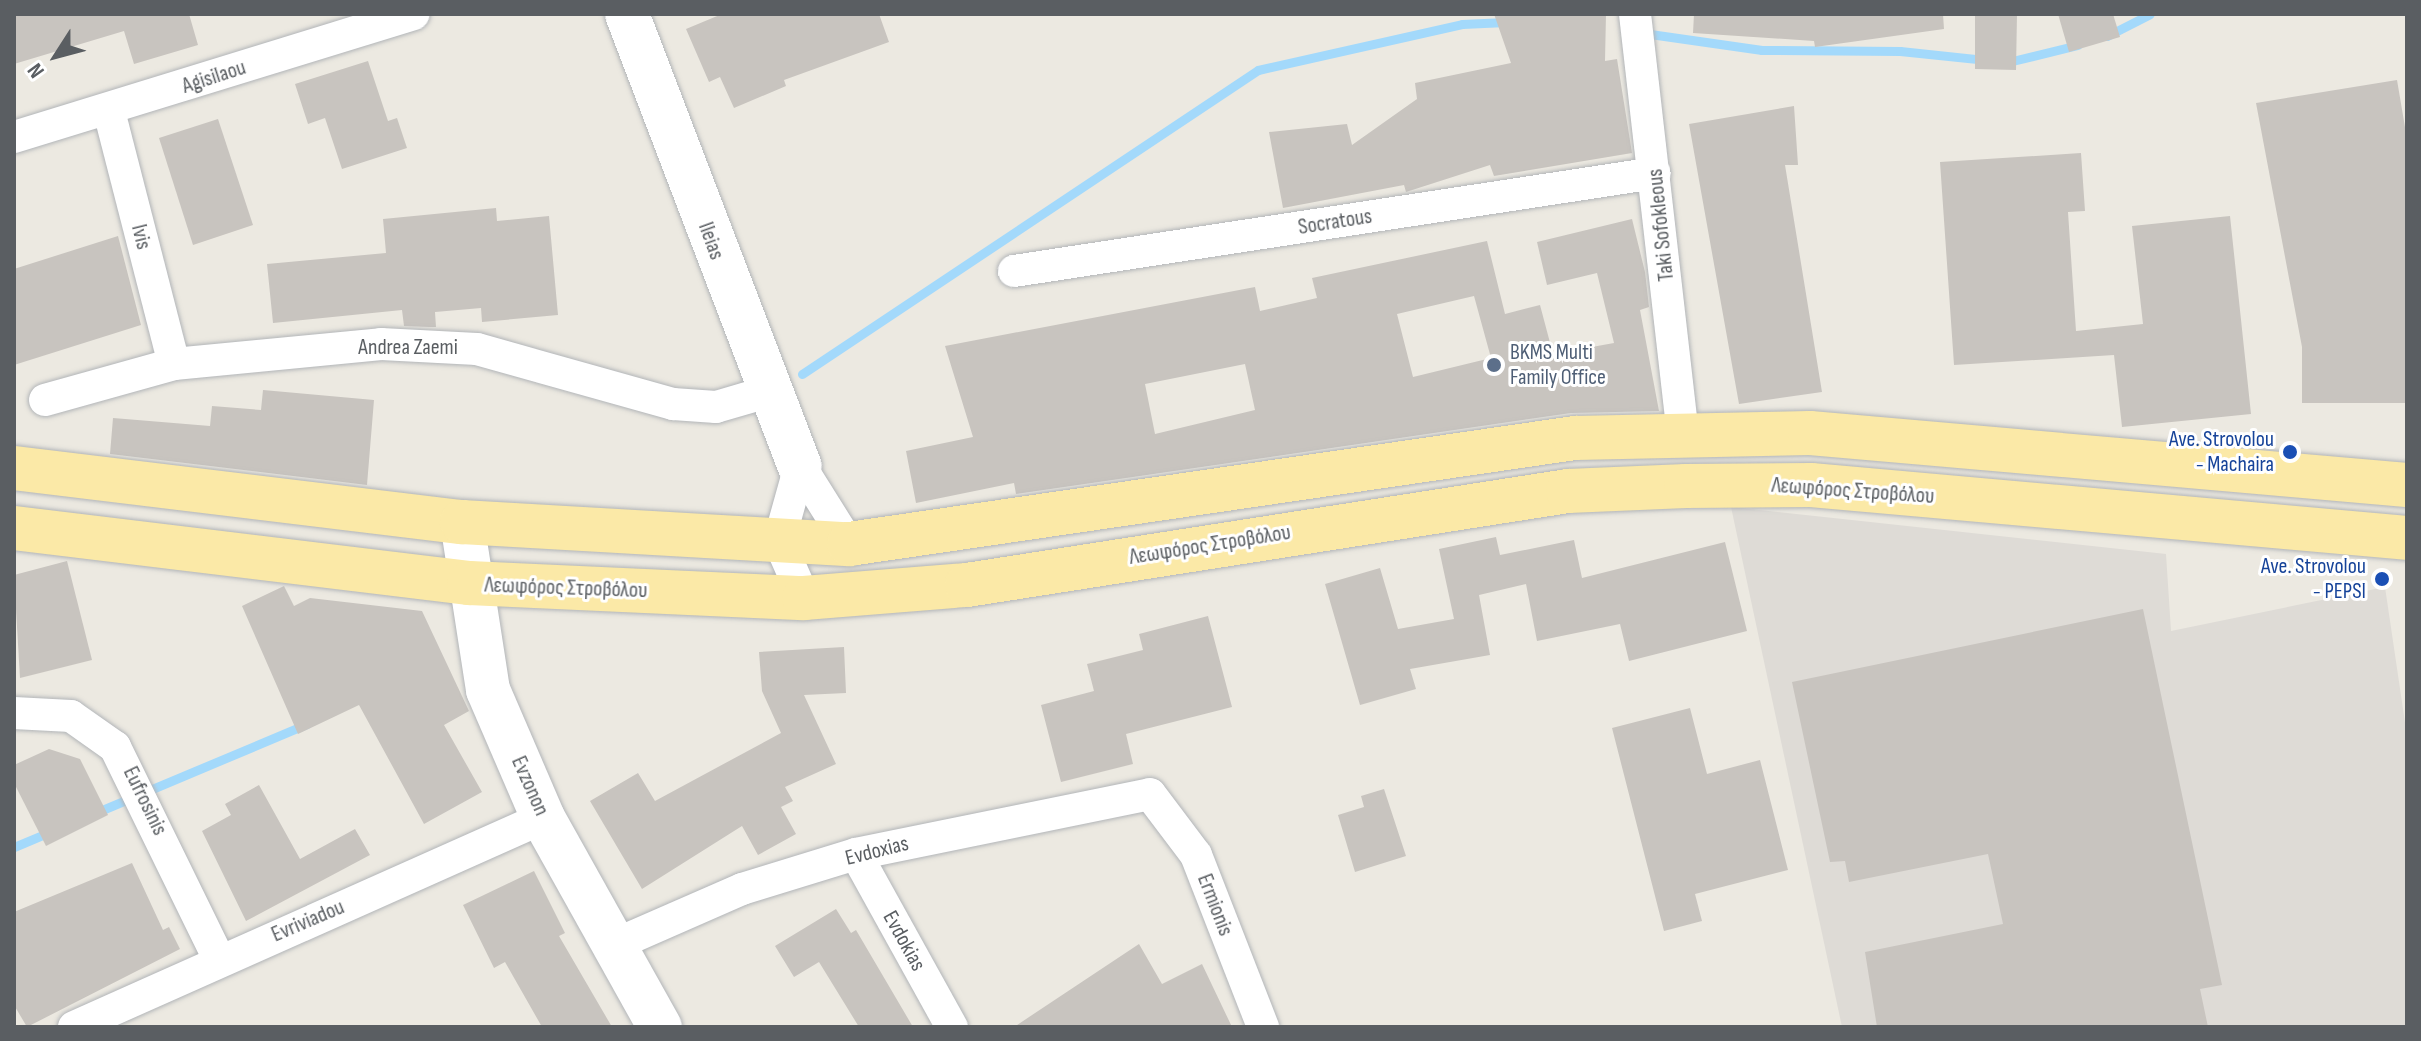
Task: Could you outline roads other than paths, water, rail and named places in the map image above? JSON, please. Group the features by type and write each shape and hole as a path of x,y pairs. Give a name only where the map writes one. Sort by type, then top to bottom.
{"main road":[{"path":"14,468 462,522 849,544 1575,438 1810,433 2407,485"},
{"name":"Λεωφόρος Στροβόλου","path":"14,528 469,583 804,598 967,585 1450,506 1627,488 1811,485 2407,538"}],"street":[{"name":"Agisilaou","path":"14,137 109,111 372,20 413,14"},
{"name":"Ileias","path":"627,14 767,392 800,466 849,544"},
{"name":"Taki Sofokleous","path":"1635,14 1683,436"},
{"name":"Ivis","path":"109,111 174,364"},
{"name":"Socratous","path":"1014,271 1655,173"},
{"name":"Andrea Zaemi","path":"45,400 174,364 381,344 477,349 673,404 716,407 767,392"},
{"path":"800,466 779,541 804,598"},
{"name":"Evzonon","path":"462,522 469,583 488,690 543,818 660,1027"},
{"name":"Eufrosinis","path":"14,713 71,716 115,747 219,959"},
{"name":"Evdoxias","path":"614,945 742,889 856,854 1150,794"},
{"name":"Ermionis","path":"1150,794 1196,855 1263,1027"},
{"name":"Evriviadou","path":"74,1027 219,959 543,818"},
{"name":"Evdokias","path":"856,854 952,1027"}],"waterway":[{"path":"2107,36 2150,14"},
{"path":"802,374 1258,70 1462,24 1506,22"},
{"path":"1650,34 1762,50 1900,51 1985,60"},
{"path":"2004,63 2078,45"},
{"path":"95,813 307,724"},
{"path":"14,847 52,831"}],"place":[{"name":"BKMS Multi Family Office","path":"1494,365"},
{"name":"Ave. Strovolou - Machaira","path":"2290,452"},
{"name":"Ave. Strovolou - PEPSI","path":"2382,579"}]}
